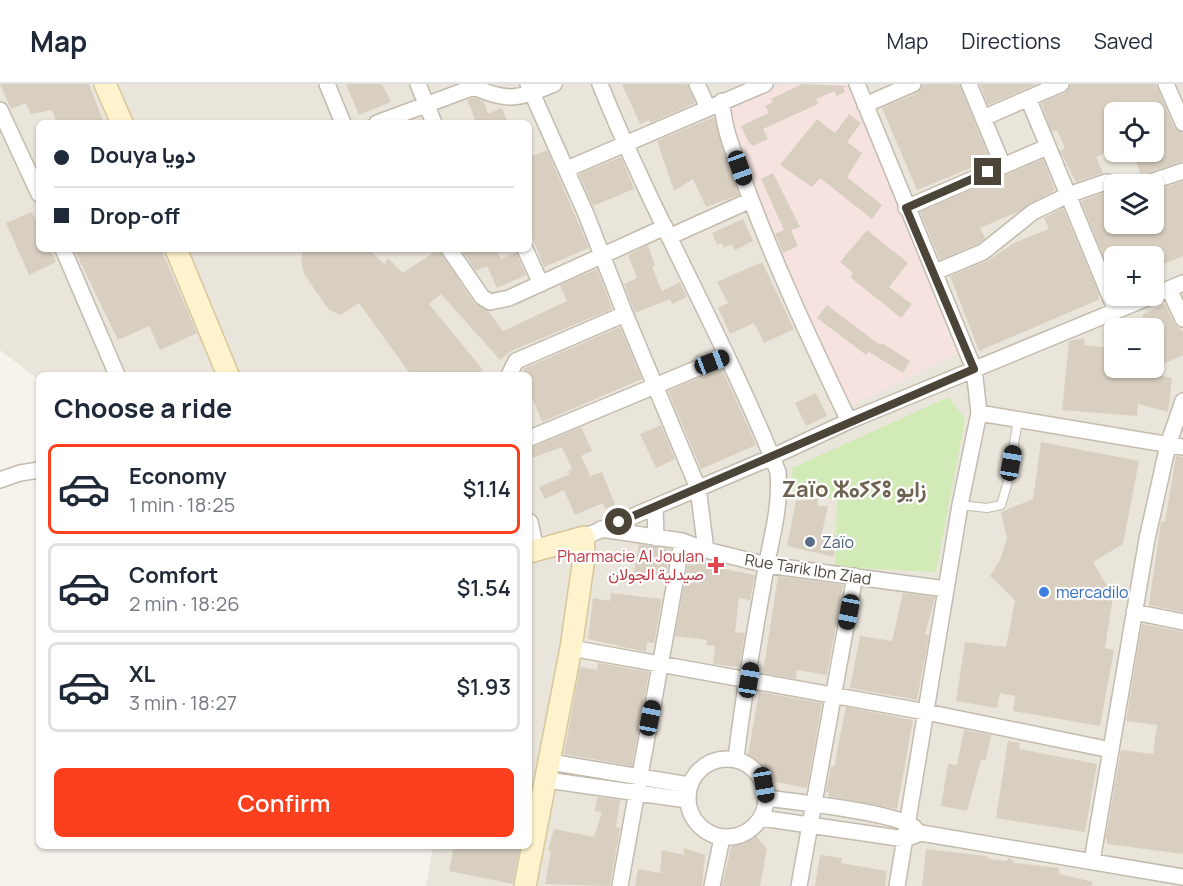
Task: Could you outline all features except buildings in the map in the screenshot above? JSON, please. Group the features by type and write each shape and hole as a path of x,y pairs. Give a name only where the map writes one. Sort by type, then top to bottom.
{"street":[{"path":"105,84 121,120"},
{"path":"327,84 342,120"},
{"path":"418,84 433,120"},
{"path":"385,120 475,86 504,99 530,89 554,84"},
{"path":"600,84 727,356 778,472 780,494 777,519 767,565 736,759"},
{"path":"697,84 715,105 724,123 752,200 801,319 849,421"},
{"path":"567,169 765,84"},
{"path":"857,84 974,369 979,413 960,505 897,886"},
{"path":"865,105 913,84"},
{"path":"969,84 1003,166"},
{"path":"983,118 1061,84"},
{"path":"1166,84 1183,123"},
{"path":"530,89 567,169 698,488 706,550"},
{"path":"1028,98 1116,311"},
{"path":"0,110 36,187"},
{"path":"906,208 1047,147"},
{"path":"1164,177 1183,171"},
{"path":"935,272 983,252 1021,220 1068,195 1104,183"},
{"path":"450,252 482,297 490,302 509,298 603,255 752,200"},
{"path":"64,252 116,372"},
{"path":"177,252 227,372"},
{"path":"526,252 541,284"},
{"path":"1176,286 1183,319"},
{"path":"533,551 592,533 772,457 849,421 1128,306"},
{"path":"510,372 516,361 625,314"},
{"path":"532,437 727,356"},
{"path":"1092,861 1134,612 1175,446 1183,401"},
{"path":"979,413 1175,446"},
{"path":"0,480 20,472 36,470"},
{"path":"655,507 656,538"},
{"path":"525,886 572,648 583,565 592,533"},
{"name":"Rue Tarik Ibn Ziad","path":"592,533 682,541 706,550 767,565 946,589"},
{"path":"620,886 682,541"},
{"path":"799,886 855,576"},
{"path":"1134,612 1183,622"},
{"path":"572,648 926,712 1111,750"},
{"path":"721,759 736,759 748,764 758,773 766,798 761,818 748,831 722,838 711,835 694,821 688,793 696,772 707,763 721,759"},
{"path":"548,771 688,793"},
{"path":"766,798 907,821 921,833"},
{"path":"761,818 905,839 921,833 1092,861 1178,880"},
{"path":"712,886 722,838"}],"lane":[{"path":"960,505 987,508 1000,505 1005,495 1018,420"}],"shaded area":[{"path":"0,84 1183,84 1183,886 426,886 432,849 532,849 532,372 36,372 36,378 0,350"},
{"path":"783,84 850,84 960,352 847,408 718,112"}],"green space":[{"path":"949,397 965,419 936,572 835,567 837,500 792,490 792,468"}],"place":[{"name":"Zaïo","path":"810,542"},
{"name":"Pharmacie Al Joulan صيدلية الجولان","path":"716,565"},
{"name":"mercadilo","path":"1044,592"}],"district":[{"name":"Zaïo ⵣⴰⵢⵢⵓ زايو","path":"854,489"}],"route":[{"path":"619,522 974,369 906,208 988,172"}]}
